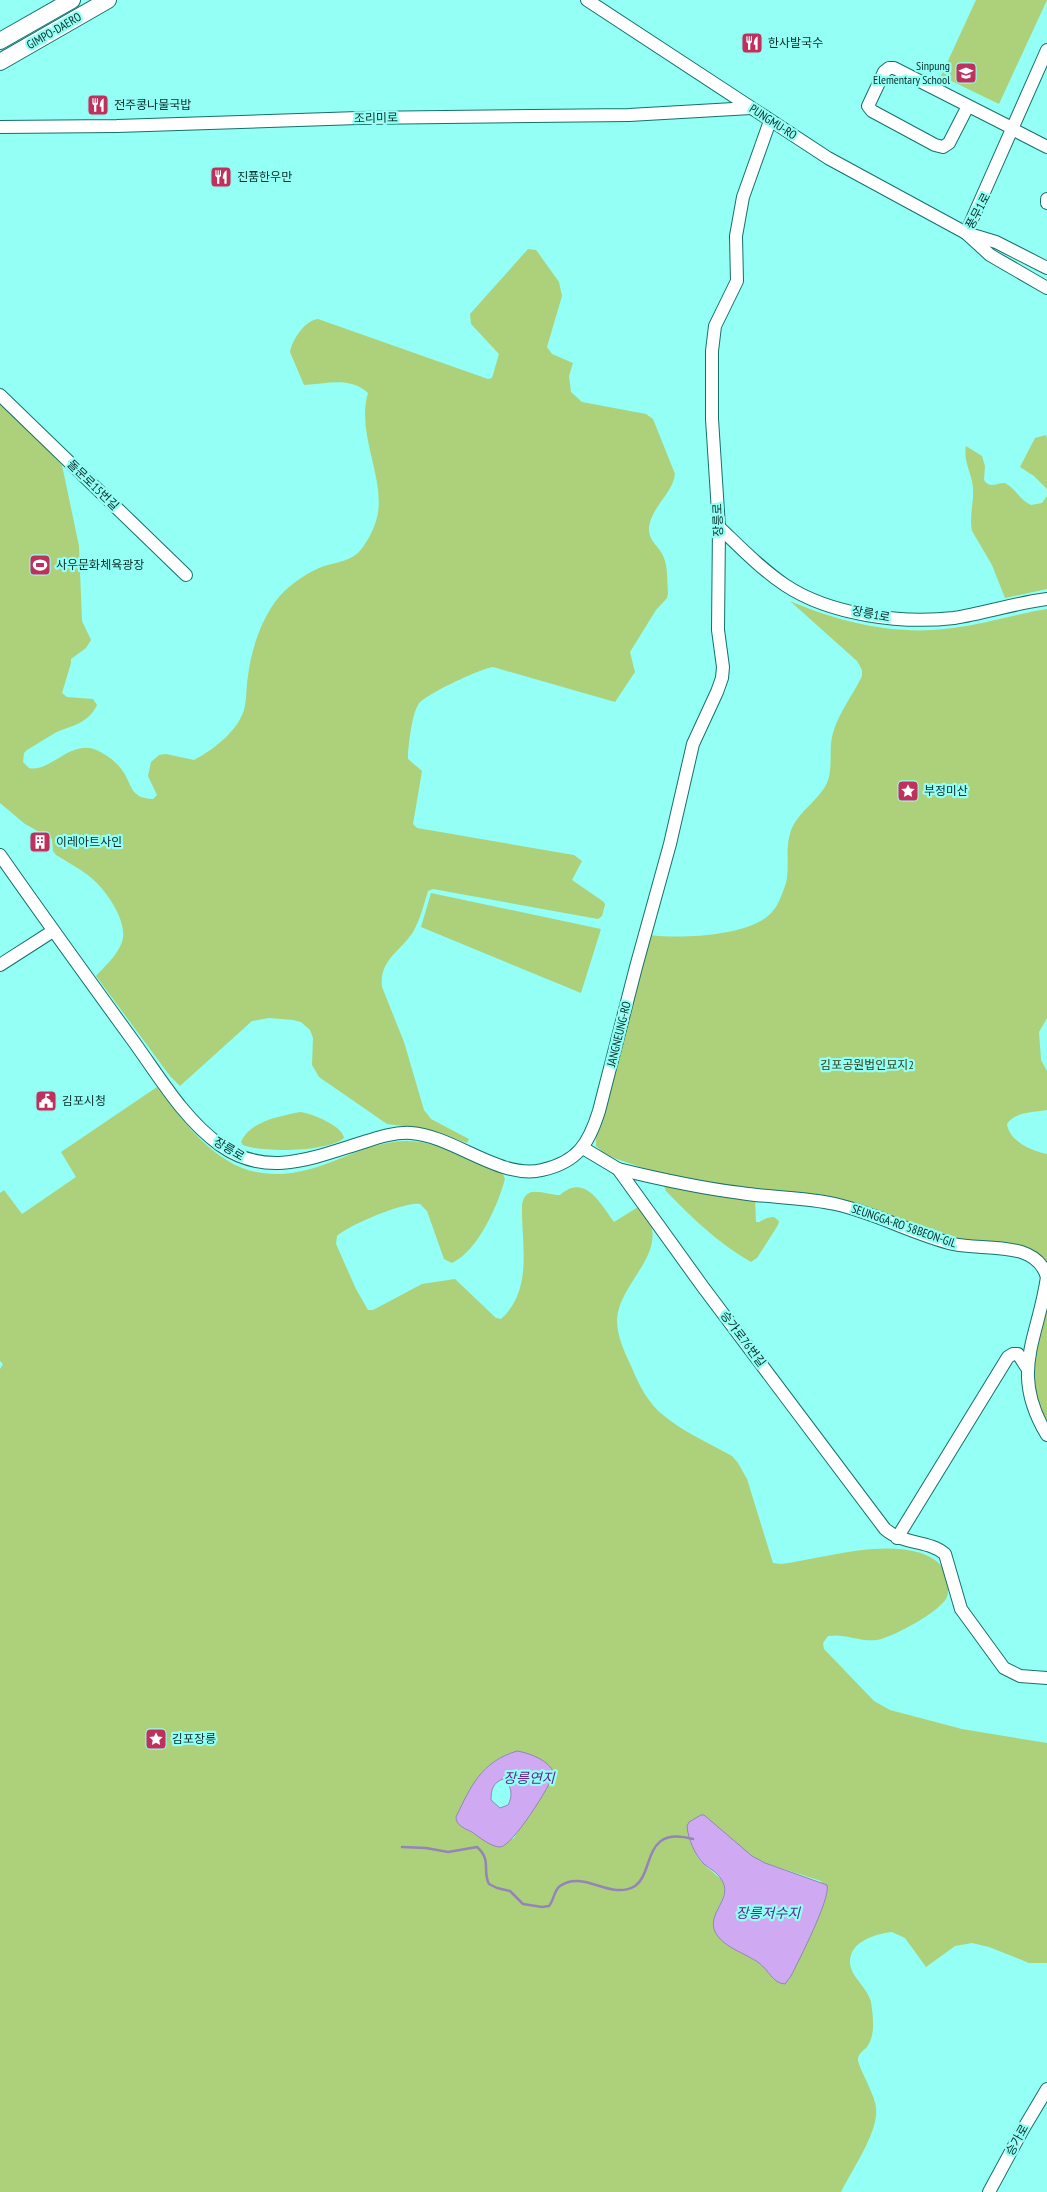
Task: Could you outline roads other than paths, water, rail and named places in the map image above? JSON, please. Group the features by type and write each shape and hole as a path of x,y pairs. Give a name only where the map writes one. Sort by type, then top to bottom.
{"main road":[{"name":"GIMPO-DAERO","path":"0,41 72,0"},
{"name":"GIMPO-DAERO","path":"0,62 108,0"}],"street":[{"name":"PUNGMU-RO","path":"587,0 770,121 852,172 966,233 996,242 1047,268"},
{"name":"풍무1로","path":"1014,130 1047,50"},
{"name":"풍무1로","path":"966,233 1047,62"},
{"path":"968,106 950,143 944,147 918,136 872,111 868,106 884,72 889,68 968,106 1047,146"},
{"name":"조리미로","path":"0,127 117,126 358,118 628,115 752,108"},
{"name":"장릉로","path":"719,528 712,418 713,339 722,311 737,280 737,221 743,197 770,121"},
{"name":"PUNGMU-RO","path":"966,233 990,255 1047,288"},
{"name":"돌문로15번길","path":"0,395 186,575"},
{"name":"장릉1로","path":"719,528 770,574 795,591 824,603 868,615 897,619 936,620 1047,599"},
{"name":"JANGNEUNG-RO","path":"583,1148 593,1130 599,1111 636,966 670,844 693,744 722,678 723,667 718,630 719,528"},
{"name":"장릉로","path":"0,855 181,1106 212,1139 236,1156 264,1164 279,1164 309,1158 387,1135 410,1133 439,1139 511,1169 531,1172 554,1167 583,1148"},
{"path":"0,965 53,931"},
{"name":"승가로76번길","path":"583,1148 618,1169 703,1287 879,1521 897,1538 937,1549 944,1554 960,1609 1004,1668 1020,1676 1047,1678"},
{"name":"SEUNGGA-RO 58BEON-GIL","path":"618,1169 706,1188 832,1203 859,1210 955,1244 1016,1250 1032,1256 1041,1264 1046,1277 1027,1368 1033,1407 1047,1435"},
{"path":"897,1538 1008,1357 1018,1354 1027,1368"},
{"name":"승가로","path":"989,2192 1047,2089"}],"water":[{"name":"장릉연지","path":"517,1751 527,1753 548,1764 554,1773 539,1802 522,1827 506,1844 497,1847 462,1827 456,1820 456,1817 472,1785 479,1776 494,1762","holes":["503,1779 510,1787 511,1798 508,1805 500,1808 491,1800 492,1790"]},
{"name":"장릉저수지","path":"704,1815 752,1856 765,1863 827,1885 827,1892 814,1929 791,1976 785,1984 774,1979 754,1959 727,1945 714,1929 713,1922 725,1892 724,1886 718,1874 704,1864 698,1856 690,1841 687,1826 689,1822"}],"waterway":[{"path":"402,1847 426,1848 448,1852 477,1847 482,1852 486,1861 486,1875 489,1884 510,1891 523,1904 542,1907 549,1906 558,1888 569,1882 588,1882 616,1890 626,1890 635,1886 641,1879 652,1852 665,1838 677,1836 693,1839"}],"place":[{"name":"한사발국수","path":"752,43"},
{"name":"Sinpung Elementary School","path":"966,73"},
{"name":"전주콩나물국밥","path":"98,105"},
{"name":"진품한우만","path":"221,177"},
{"name":"사우문화체육광장","path":"40,565"},
{"name":"부정미산","path":"908,791"},
{"name":"이레아트사인","path":"40,842"},
{"name":"김포시청","path":"46,1101"},
{"name":"김포장릉","path":"156,1739"}],"park label":[{"name":"김포공원법인묘지2","path":"867,1065"}]}
